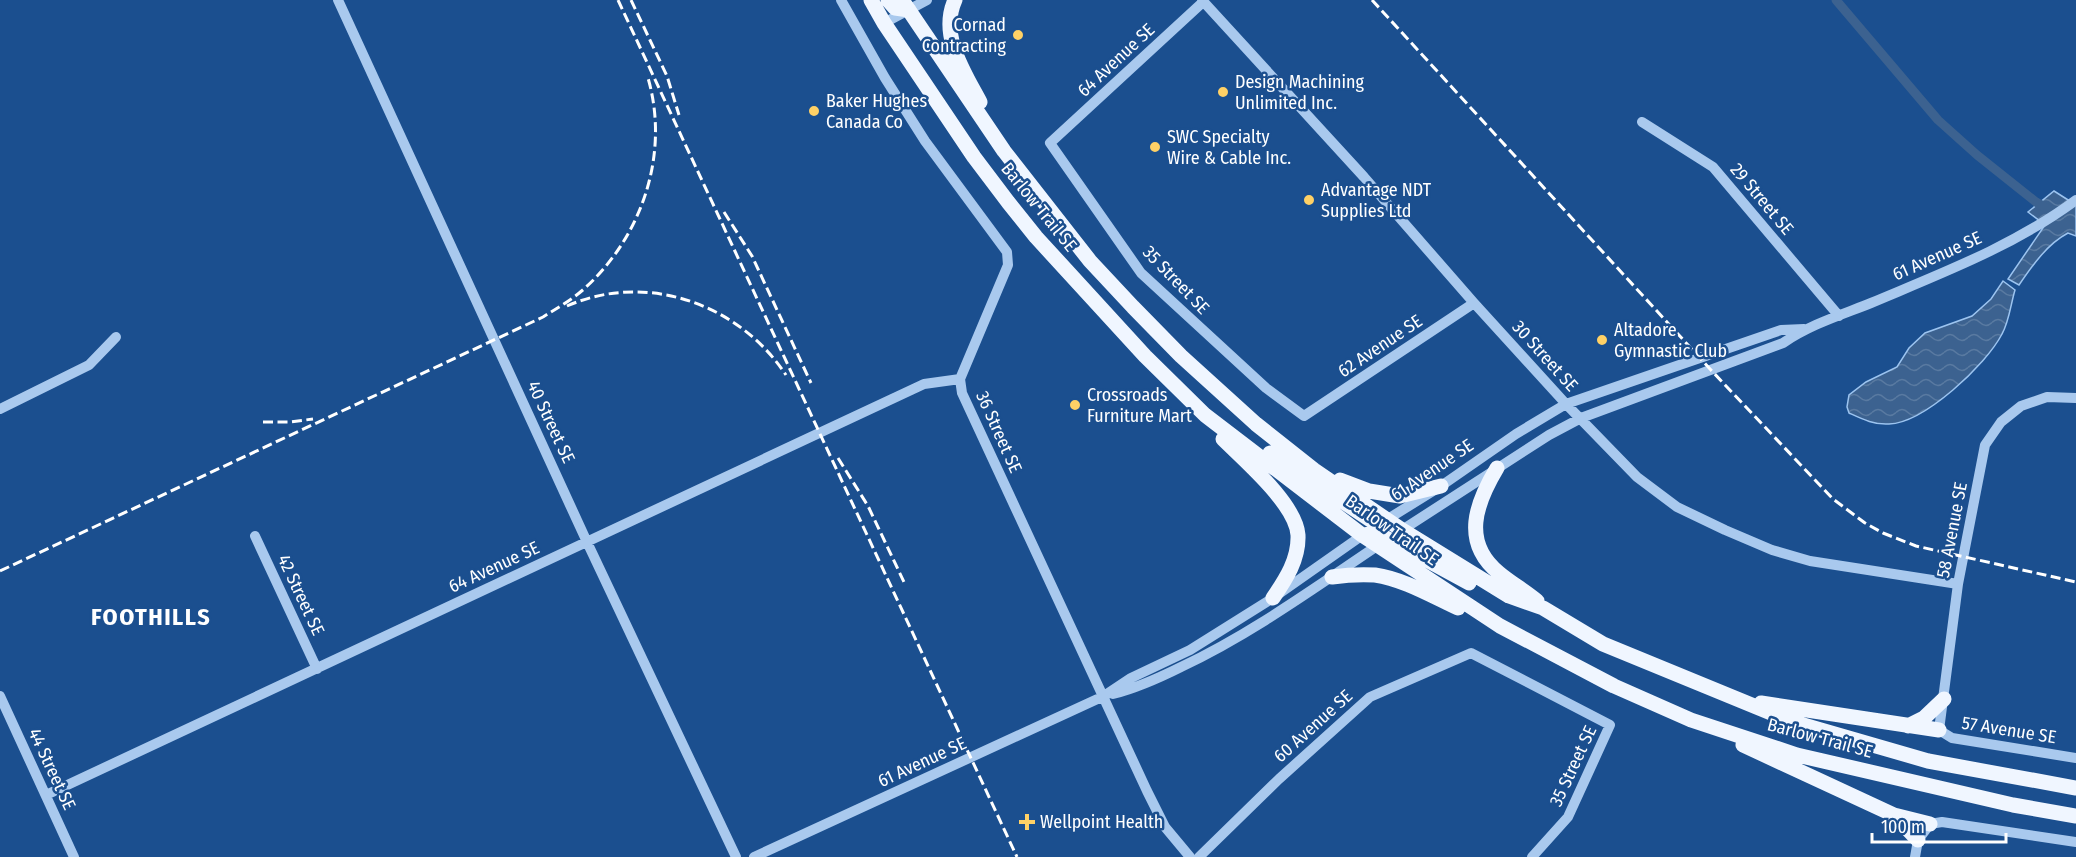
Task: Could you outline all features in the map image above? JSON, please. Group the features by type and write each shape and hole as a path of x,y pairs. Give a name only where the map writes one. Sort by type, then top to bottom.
{"main road":[{"path":"955,0 950,27 952,43 961,67 1004,151"},
{"path":"882,2 895,8 905,5"},
{"name":"Barlow Trail SE","path":"882,2 884,23 974,156 1036,237 1145,356 1205,415 1362,535 1383,542 1500,627 1614,686 1691,720 1797,755 2013,805 2076,816"},
{"name":"Barlow Trail SE","path":"905,5 1004,151 1090,261 1181,356 1256,424 1383,522 1402,530 1509,596 1543,608 1603,645 1793,722 1928,761 2076,788"},
{"path":"1205,415 1214,430 1288,508 1298,533 1290,573 1273,598"},
{"path":"1235,438 1256,444 1383,522"},
{"path":"1497,468 1483,491 1477,507 1475,524 1477,542 1486,560 1498,572 1536,600 1543,608"},
{"path":"1314,470 1369,491 1400,496 1441,486"},
{"path":"1383,542 1494,597 1509,596"},
{"path":"1332,577 1353,574 1377,575 1411,587 1500,627"},
{"path":"1734,699 1939,730"},
{"path":"1908,726 1924,718 1944,699"},
{"path":"1691,720 1894,815 1930,824"},
{"path":"1894,815 1918,840"}],"street":[{"name":"40 Street SE","path":"338,0 587,542 736,857"},
{"name":"36 Street SE","path":"842,0 885,78 925,141 1007,252 1008,265 960,379 962,393 1165,827 1190,857"},
{"path":"884,23 905,5 927,0"},
{"name":"64 Avenue SE","path":"1050,143 1203,1"},
{"name":"30 Street SE","path":"1203,1 1364,177 1566,404 1637,477 1677,507 1772,550 1810,561 1958,584"},
{"name":"29 Street SE","path":"1642,122 1713,167 1839,316"},
{"name":"35 Street SE","path":"1050,143 1141,273 1266,388 1304,416"},
{"name":"61 Avenue SE","path":"1104,696 1136,688 1215,651 1287,607 1497,468 1581,418 1784,342 1804,329 1970,261 2034,227 2076,200"},
{"name":"62 Avenue SE","path":"1304,416 1474,303"},
{"name":"61 Avenue SE","path":"754,857 1104,696 1131,678 1190,650 1273,598 1362,535 1441,486 1516,434 1566,404 1781,330 1804,329"},
{"path":"0,409 89,365 116,336"},
{"name":"64 Avenue SE","path":"46,795 924,384 960,379"},
{"name":"58 Avenue SE","path":"1939,730 1958,584 1985,445 2001,422 2021,406 2047,397 2076,398"},
{"name":"42 Street SE","path":"255,536 317,669"},
{"name":"35 Street SE","path":"1471,653 1610,725 1568,817 1532,857"},
{"name":"60 Avenue SE","path":"1199,857 1279,779 1370,698 1471,653"},
{"name":"44 Street SE","path":"0,696 74,857"},
{"name":"57 Avenue SE","path":"1939,730 1952,738 2076,758"},
{"path":"1915,857 1918,840 1930,824 1942,822 2076,842"}],"water":[{"path":"2054,191 2076,205 2076,236 2068,233 2053,243 2019,285 2008,279 2045,225 2028,212"},
{"path":"2003,281 2015,290 2004,329 1983,361 1953,390 1919,414 1903,421 1878,424 1849,413 1847,407 1849,395 1866,382 1897,367 1909,348 1925,333 1972,316 1991,299"}],"waterway":[{"path":"1836,0 1938,120 1977,155 2048,209"}],"railway":[{"path":"618,0 1017,857"},
{"path":"631,0 667,76 679,115"},
{"path":"1372,0 1710,369 1833,499 1865,523 1916,546 2076,582"},
{"path":"0,571 543,317 575,296 605,267 622,244 636,219 646,192 653,164 655,136 654,107 648,78"},
{"path":"724,212 752,256 811,383"},
{"path":"567,306 597,296 628,292 659,294 689,301 717,313 743,329 766,350 786,375"},
{"path":"263,422 313,419"},
{"path":"838,458 868,506 904,582"}],"place":[{"name":"Cornad Contracting","path":"1018,35"},
{"name":"Design Machining Unlimited Inc.","path":"1223,92"},
{"name":"Baker Hughes Canada Co","path":"814,111"},
{"name":"SWC Specialty Wire & Cable Inc.","path":"1155,147"},
{"name":"Advantage NDT Supplies Ltd","path":"1309,200"},
{"name":"Altadore Gymnastic Club","path":"1602,340"},
{"name":"Crossroads Furniture Mart","path":"1075,405"},
{"name":"Wellpoint Health","path":"1027,822"}],"district":[{"name":"FOOTHILLS","path":"151,617"}]}
